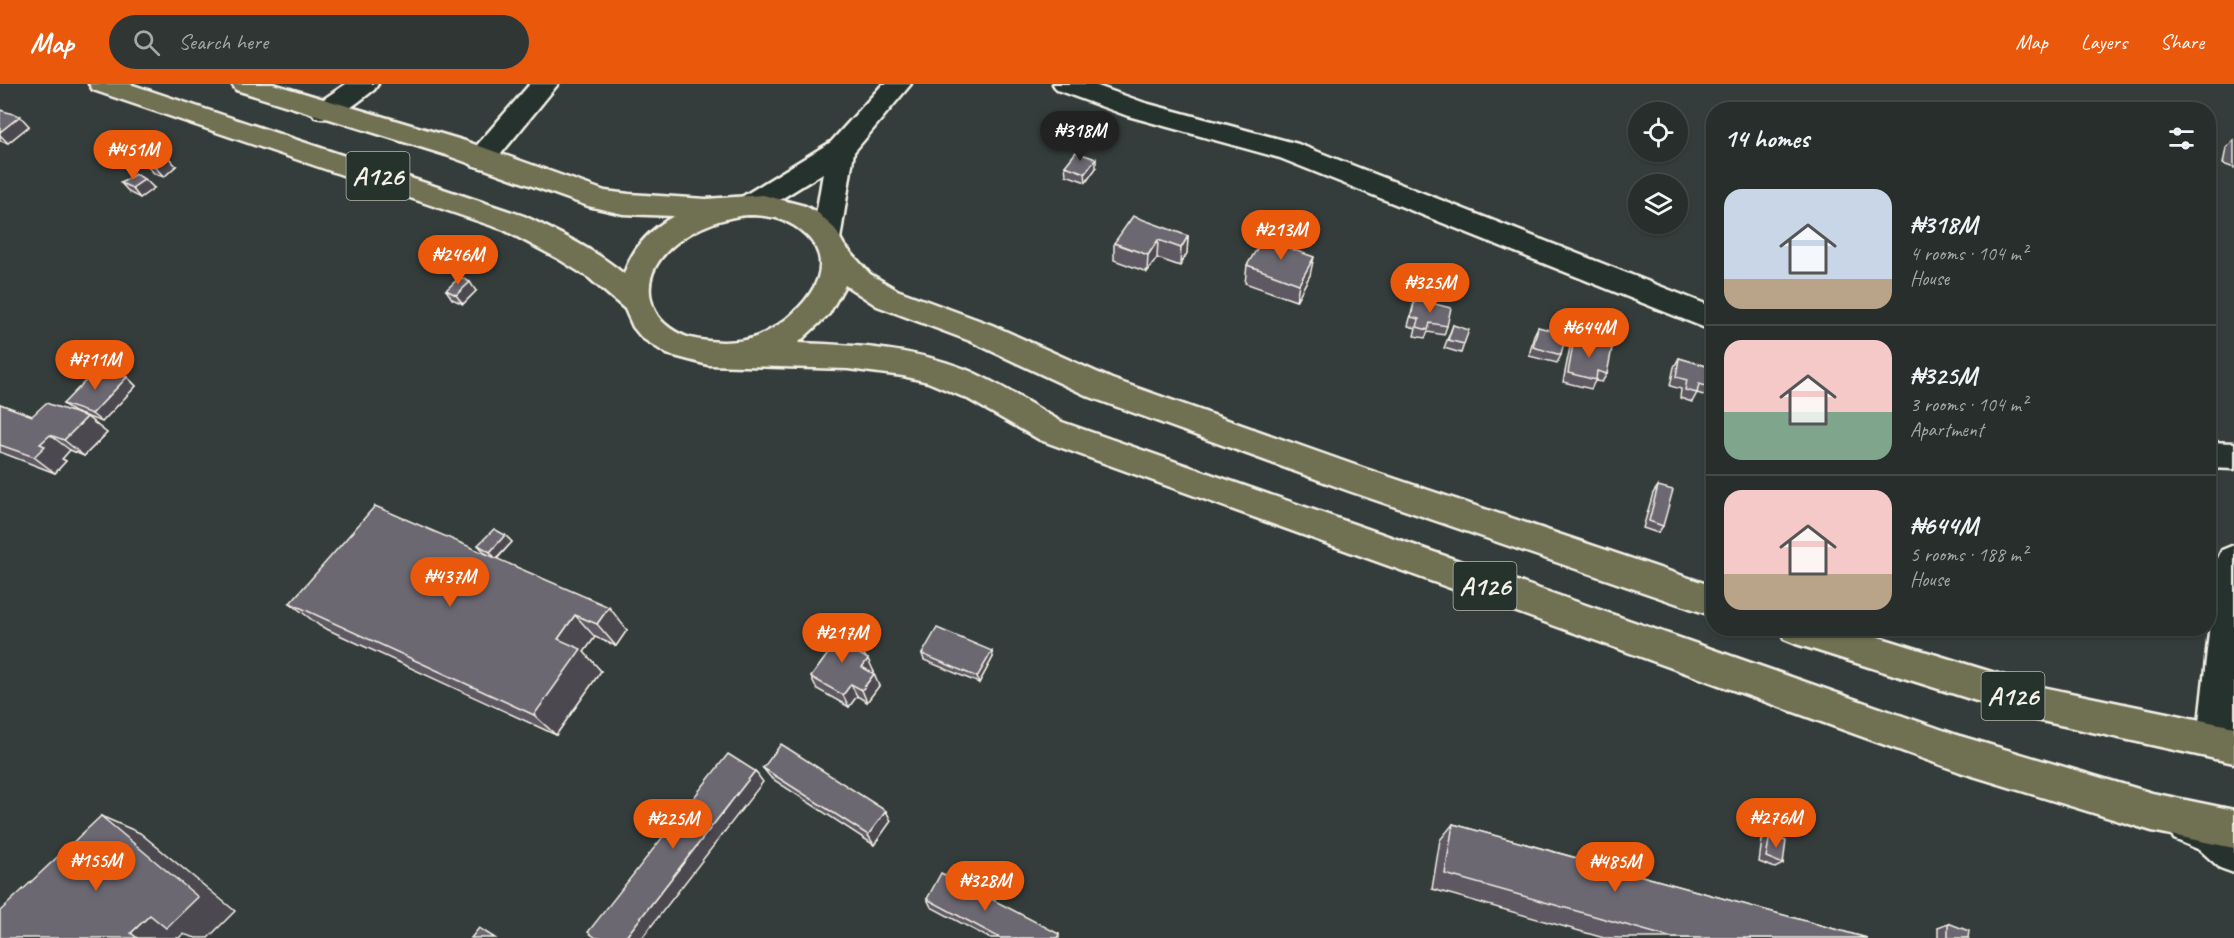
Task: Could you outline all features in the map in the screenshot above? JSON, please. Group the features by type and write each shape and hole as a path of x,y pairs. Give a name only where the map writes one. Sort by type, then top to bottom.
{"highway":[{"name":"A126","path":"102,84 514,223 567,250 599,270 636,302"},
{"name":"A126","path":"245,84 324,111 482,158 587,196 624,204 717,209 750,205 781,208 808,220 860,282 887,298 981,333 1101,388 1360,481 1706,599"},
{"name":"A126","path":"717,209 688,220 672,230 646,256 636,279 636,302 644,322 660,338 683,349 710,354 850,357 909,366 953,378 1063,435 1960,754 2152,812 2234,829"},
{"name":"A126","path":"739,353 768,345 794,331 815,314 829,293 835,272 829,245"},
{"name":"A126","path":"1821,636 2037,704 2224,743"}],"street":[{"path":"324,111 365,84"},
{"path":"482,158 545,84"},
{"path":"750,205 841,149 898,84"},
{"path":"1066,84 1137,110 1288,152 1706,316"},
{"path":"829,245 841,149"},
{"path":"2216,455 2234,456"},
{"path":"2224,743 2234,560"},
{"path":"2152,812 2214,837 2234,854"}],"building":[{"path":"0,110 20,116 0,132"},
{"path":"1076,152 1096,159 1085,173 1065,166"},
{"path":"158,154 168,157 156,168 146,165"},
{"path":"135,174 145,179 132,188 121,183"},
{"path":"1133,216 1188,236 1181,248 1158,240 1148,255 1114,243"},
{"path":"1263,239 1314,257 1299,284 1247,265"},
{"path":"460,277 470,282 456,295 446,290"},
{"path":"1415,299 1451,308 1447,326 1430,323 1428,330 1417,327 1419,319 1411,317"},
{"path":"1453,325 1469,330 1464,344 1448,340"},
{"path":"1538,327 1566,334 1561,355 1533,347"},
{"path":"1574,339 1612,348 1607,374 1597,371 1596,380 1568,373"},
{"path":"1679,358 1706,366 1706,386 1699,384 1697,393 1685,390 1687,380 1676,377"},
{"path":"98,368 127,377 92,414 63,404"},
{"path":"46,403 87,417 64,440 50,435 40,444 45,446 34,457 0,445 0,404 32,416"},
{"path":"1658,486 1673,490 1663,526 1649,521"},
{"path":"375,506 609,607 597,624 575,615 558,639 581,649 534,715 290,603"},
{"path":"494,529 505,535 490,552 478,545"},
{"path":"829,627 860,644 854,651 868,659 862,667 874,674 862,690 851,684 843,695 811,677 833,647 819,640"},
{"path":"937,628 992,651 977,677 922,654"},
{"path":"781,744 886,811 868,835 763,768"},
{"path":"728,754 755,771 625,938 596,938 588,932"},
{"path":"101,816 198,897 166,928 150,915 131,933 137,938 0,938 0,911"},
{"path":"1453,824 1867,938 1672,938 1445,874"},
{"path":"1770,835 1786,841 1783,864 1766,857"},
{"path":"941,873 1059,934 1057,938 1000,938 927,899"},
{"path":"1948,923 1969,931 1968,938 1948,938"},
{"path":"479,928 495,938 471,938"}]}
